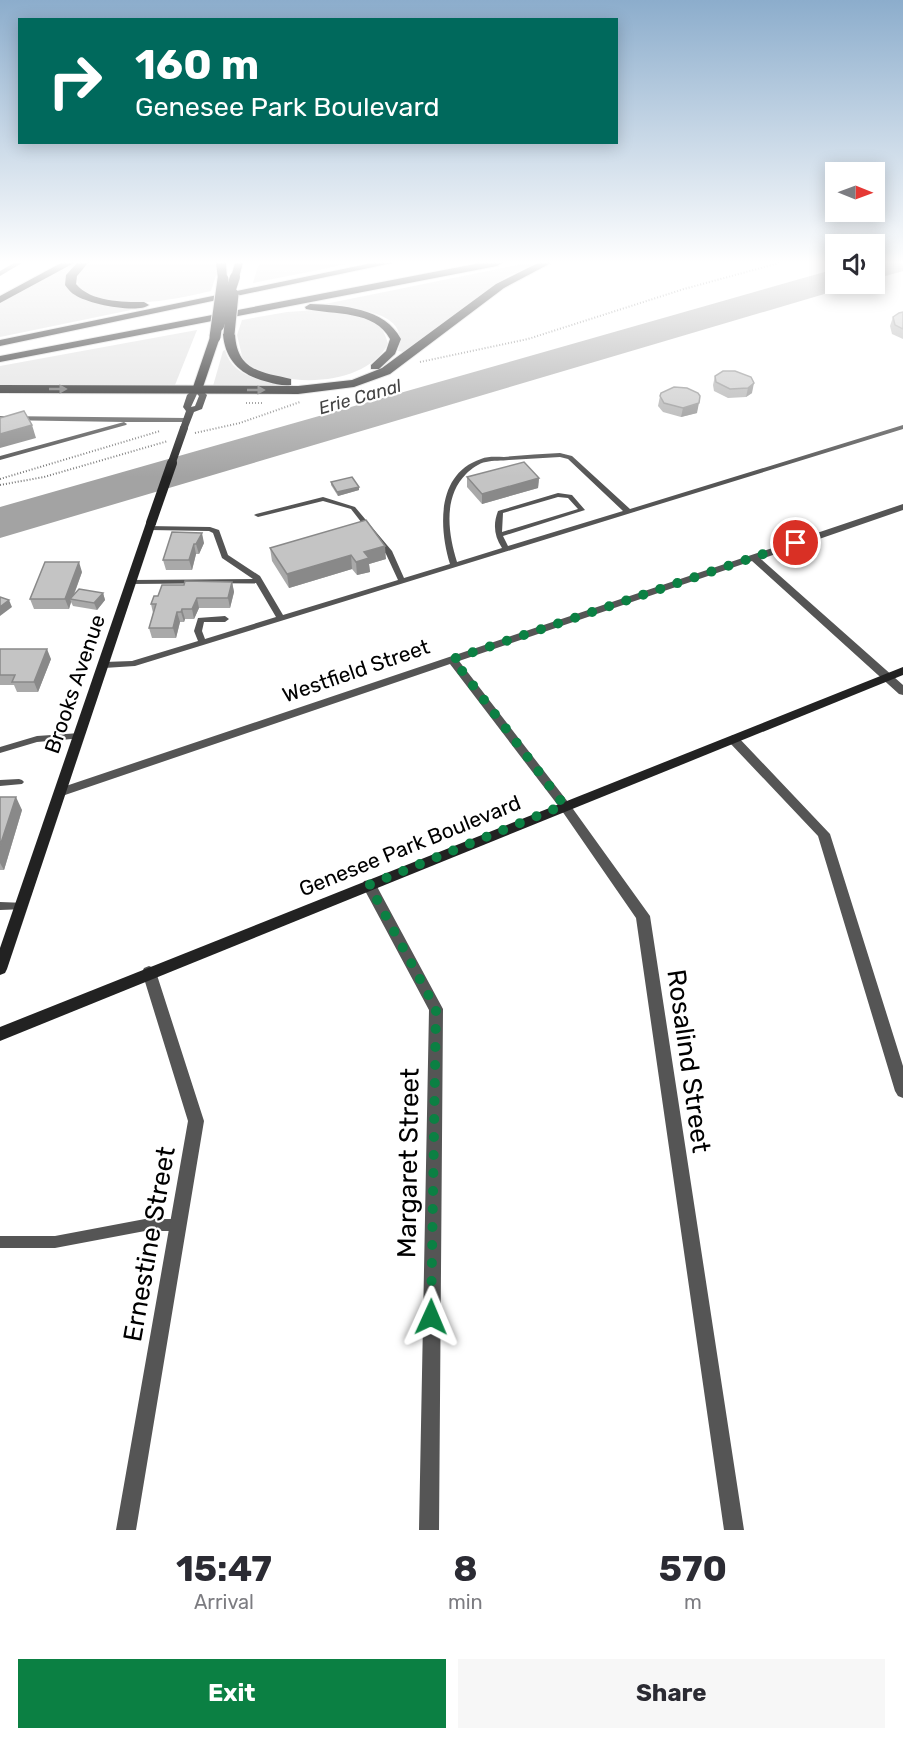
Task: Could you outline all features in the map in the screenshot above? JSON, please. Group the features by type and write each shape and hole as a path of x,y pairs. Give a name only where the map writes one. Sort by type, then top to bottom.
{"highway":[{"path":"0,343 41,334"},
{"path":"0,359 127,334"},
{"path":"229,334 231,354 242,367 265,378 300,383 331,381 364,373 389,355 395,342 393,334"},
{"path":"0,389 197,390 343,387 366,381 387,371 436,334"}],"main road":[{"name":"Brooks Avenue","path":"197,390 215,337"}],"street":[{"name":"Brooks Avenue","path":"0,969 187,420 199,407 202,399 203,395 197,390"},
{"name":"Westfield Street","path":"61,792 903,507"},
{"path":"753,557 903,691"},
{"name":"Rosalind Street","path":"453,659 564,805 643,916 734,1530"},
{"name":"Genesee Park Boulevard","path":"0,1034 903,670"},
{"path":"733,739 824,834 903,1091"},
{"name":"Margaret Street","path":"369,885 436,1009 429,1530"},
{"name":"Ernestine Street","path":"126,1530 196,1120 149,972"}],"lane":[{"path":"0,418 81,418 132,422 187,420"},
{"path":"0,458 132,422"},
{"path":"104,665 132,664 903,427"},
{"path":"454,566 445,510 460,472 483,460 560,455 570,457 629,512"},
{"path":"499,535 582,510 570,496 558,495 500,512 497,525 499,535 506,549"},
{"path":"258,515 323,499 353,507 389,553 402,581"},
{"path":"151,526 210,529 216,532 225,556 259,581 281,618"},
{"path":"132,582 259,581"},
{"path":"203,642 198,631 201,620 225,620"},
{"path":"0,750 37,739 80,736"},
{"path":"0,783 19,782"},
{"path":"0,906 22,906"},
{"path":"0,1242 55,1242 145,1225 179,1225"}],"path":[{"path":"0,479 159,431 170,430"}],"shaded area":[{"path":"173,334 195,334 175,385 0,386 0,366"},
{"path":"385,334 388,344 377,359 361,369 320,380 298,380 258,370 243,360 237,335"},
{"path":"399,334 427,334 403,352 398,351"},
{"path":"606,334 688,334 0,538 0,507"},
{"path":"225,350 228,358 238,370 260,380 276,383 273,387 213,386"}],"building":[{"path":"723,371 735,371 751,377 754,383 748,388 730,389 716,382 715,376"},
{"path":"674,387 687,388 698,393 699,403 683,408 664,403 660,396 661,393"},
{"path":"24,411 32,425 0,434 0,418"},
{"path":"524,462 539,478 482,494 467,477"},
{"path":"352,477 359,487 337,492 331,482"},
{"path":"366,520 385,546 364,552 369,558 356,562 351,555 287,574 270,548"},
{"path":"172,532 202,533 194,544 189,560 163,560"},
{"path":"45,562 79,562 65,599 30,599"},
{"path":"185,581 232,582 228,598 197,598 192,609 182,609 181,612 177,612 173,628 149,628 156,604 151,604 154,596 158,596 162,585 184,585"},
{"path":"79,589 103,593 94,603 70,599"},
{"path":"0,597 9,600 0,607"},
{"path":"0,649 47,649 34,682 12,682 15,675 0,675"},
{"path":"0,797 16,797 0,846"}],"route":[{"path":"431,1317 436,1009 369,885 564,805 453,659 796,543"}],"water label":[{"name":"Erie Canal","path":"360,397"}]}
